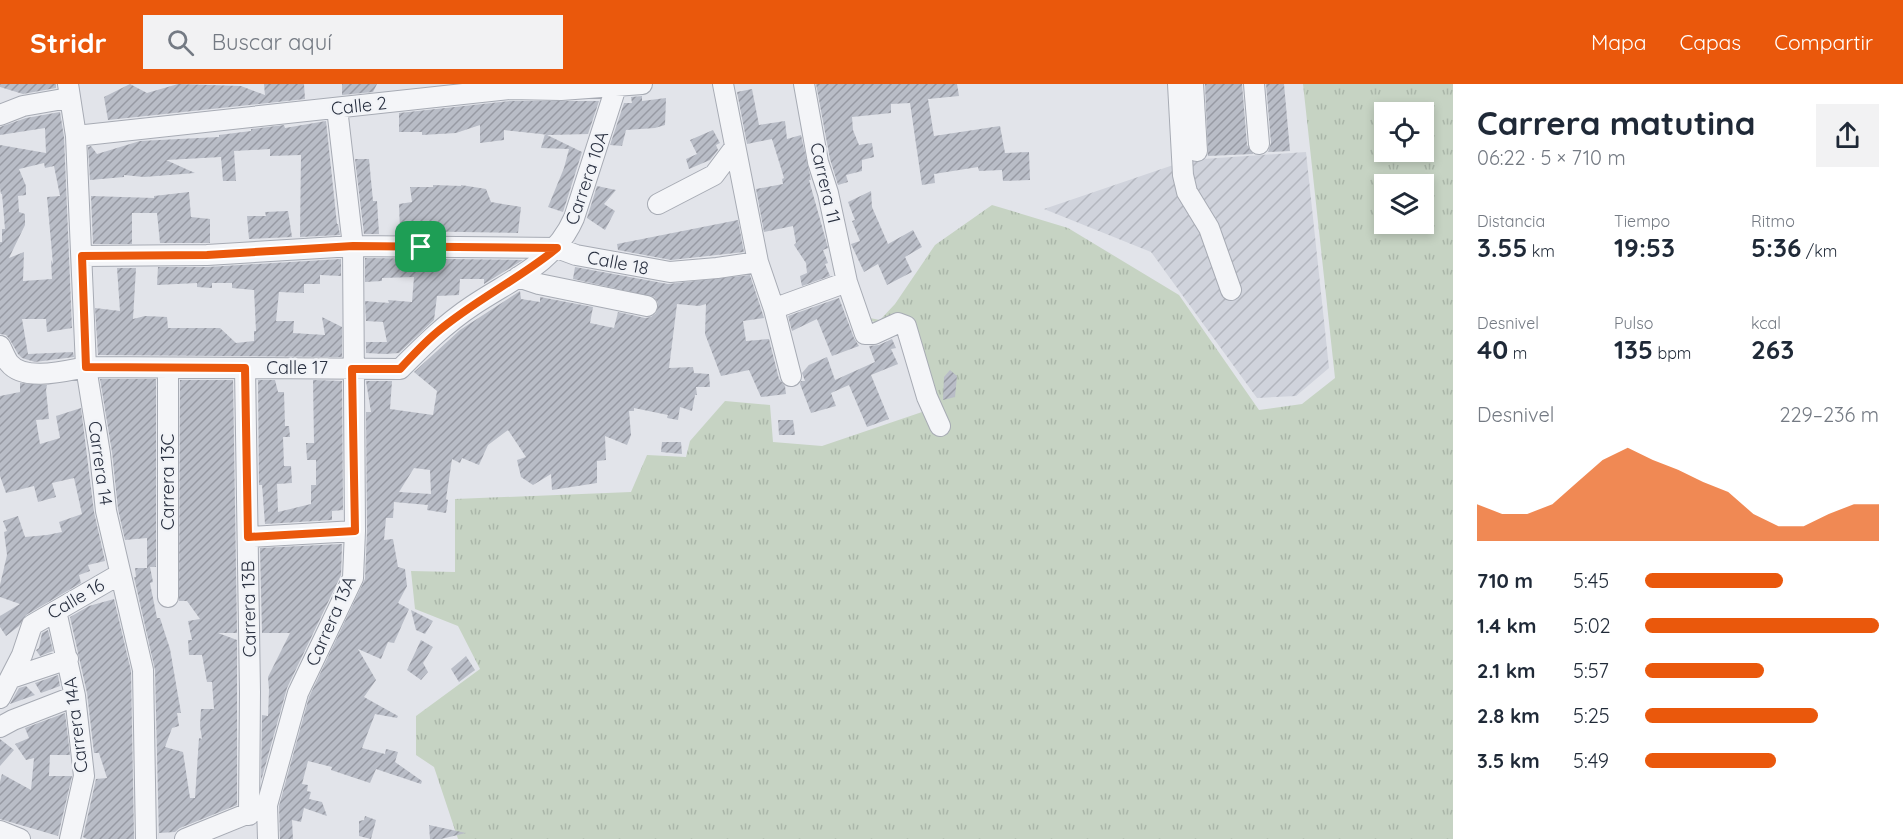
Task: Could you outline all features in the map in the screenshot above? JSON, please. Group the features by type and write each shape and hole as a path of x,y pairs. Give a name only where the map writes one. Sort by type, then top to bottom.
{"street":[{"name":"Calle 2","path":"76,136 509,87 561,90 642,84"},
{"path":"723,84 758,262 774,309 791,376"},
{"name":"Carrera 11","path":"804,84 818,162 828,193 847,282 866,334 874,334 898,323 906,326 927,397 940,426"},
{"path":"1178,84 1183,175 1187,192 1209,228 1231,290"},
{"path":"1193,84 1197,152"},
{"path":"1254,84 1259,144"},
{"name":"Carrera 10A","path":"400,369 435,333 518,277 557,248 567,236 617,85"},
{"path":"0,115 68,91"},
{"name":"Carrera 14","path":"68,91 76,136 86,367 100,454 106,511 143,670 146,839"},
{"name":"Carrera 13A","path":"267,839 267,805 298,693 353,578 355,531 352,369 353,246 337,108"},
{"path":"658,204 714,175 735,147"},
{"name":"Calle 18","path":"82,256 207,255 353,246 557,248 576,255 670,272 758,262"},
{"path":"518,277 538,284 647,306"},
{"path":"781,306 847,282"},
{"name":"Calle 17","path":"0,346 10,364 22,372 48,374 86,367 400,369"},
{"name":"Carrera 13C","path":"168,368 168,597"},
{"name":"Carrera 13B","path":"245,368 250,692 249,815"},
{"path":"248,537 355,531"},
{"name":"Calle 16","path":"11,678 32,625 120,574"},
{"name":"Carrera 14A","path":"56,611 75,696 84,776 70,839"},
{"path":"0,698 11,678 68,659"},
{"path":"0,727 75,696"},
{"path":"185,839 249,815 267,805"},
{"path":"0,831 20,839"}],"shaded area":[{"path":"1306,152 1329,368 1296,396 1257,398 1151,252 1044,209 1188,160"}],"green space":[{"path":"1303,84 1453,84 1453,839 458,839 434,767 416,755 416,716 480,669 458,626 415,609 411,571 455,572 455,499 631,492 647,455 686,457 690,441 725,401 770,405 773,442 822,446 925,411 901,331 854,315 880,320 895,304 935,245 992,205 1068,228 1179,295 1259,410 1302,404 1335,378"}],"building":[{"path":"0,84 56,84 56,88 23,94 0,87"},
{"path":"130,84 147,93 178,84 241,86 265,95 264,84 304,84 305,99 108,120 104,97"},
{"path":"342,84 377,84 373,92 342,95"},
{"path":"816,84 957,84 959,96 928,99 934,136 1000,126 1005,153 1029,152 1030,180 1003,181 1002,170 979,171 978,167 934,174 935,183 922,185 910,103 891,104 891,113 852,117 853,130 859,145 872,143 874,157 862,160 862,171 846,175 848,182 838,185 830,159"},
{"path":"1205,84 1242,84 1247,145 1253,154 1208,156"},
{"path":"1266,84 1284,84 1290,151 1268,152 1271,143"},
{"path":"752,89 759,125 785,121 787,139 801,135 811,180 809,180 828,248 823,250 830,276 802,286 800,276 807,273 806,263 794,245 796,243 793,226 764,232 756,189 783,184 782,179 784,178 772,139 747,144 737,92"},
{"path":"642,96 642,101 666,98 665,125 626,130 622,146 610,145 624,103 632,103 631,97"},
{"path":"510,101 599,101 588,134 550,135 504,130 504,140 480,143 480,125 456,133 422,135 422,132 399,132 399,113"},
{"path":"60,112 64,137 72,328 47,332 46,319 22,319 28,354 73,352 74,357 35,362 22,358 6,335 0,334 0,242 2,242 2,229 5,229 0,188 0,145 46,153 45,128 0,135 0,127 26,118","holes":["44,163 45,168 54,166 60,196 47,197 53,264 51,260 52,279 23,281 24,252 9,258 25,225 25,214 19,212 18,196 26,195 26,186 19,169"]},
{"path":"326,121 340,235 300,237 301,155 270,156 270,149 234,151 236,181 223,181 221,157 166,160 195,173 144,177 124,175 124,177 90,180 88,147 91,146 97,154 140,141 219,137 219,135 251,131 251,129 284,125 285,128"},
{"path":"713,130 720,143 716,145 718,150 710,160 689,169 686,159 697,154 690,140"},
{"path":"545,134 582,152 563,212 548,207 569,149 541,148"},
{"path":"355,159 369,159 373,201 377,201 379,234 364,234"},
{"path":"433,185 461,185 486,189 491,202 521,207 518,233 400,231 399,204 412,202 410,187 433,187"},
{"path":"597,186 616,190 604,204 615,211 605,230 587,218"},
{"path":"871,191 872,207 888,244 913,230 922,247 905,257 912,272 887,285 878,264 864,272 851,244 860,241 848,202"},
{"path":"189,192 191,217 210,219 210,243 160,243 157,213 132,213 132,244 93,244 91,196 154,198 154,196"},
{"path":"288,211 292,237 249,239 247,216 266,216 265,212"},
{"path":"738,220 744,252 671,260 618,250 617,244"},
{"path":"365,258 523,260 484,284 484,279 460,279 459,295 437,296 434,320 399,353 385,354 366,353 366,342 387,342 383,322 366,321 365,301 412,302 414,277 382,278 382,281 365,282"},
{"path":"341,259 341,276 320,275 320,284 304,284 304,293 279,292 276,321 294,321 293,333 325,335 322,317 342,327 342,357 98,355 95,308 120,311 117,268 136,268 133,319 145,316 167,317 168,328 220,328 236,343 254,341 254,331 256,331 254,290 232,288 232,283 212,283 212,288 197,287 197,283 157,285 158,267 208,267"},
{"path":"575,267 668,284 750,275 764,318 743,321 746,341 769,339 779,379 785,386 786,394 761,397 749,370 721,376 705,334 706,304 699,306 677,304 669,368 693,367 694,373 709,374 710,387 696,387 697,395 695,395 692,411 680,407 678,420 667,418 668,415 634,408 634,411 629,411 631,435 627,445 605,436 606,460 597,461 597,483 552,490 551,474 533,485 521,477 517,460 526,457 508,430 488,445 479,465 462,458 460,463 452,459 446,513 427,510 428,505 394,502 393,518 386,518 384,540 393,539 398,567 405,569 407,586 398,603 409,609 394,643 388,642 381,659 358,649 376,680 364,697 398,716 397,718 375,714 362,748 385,754 386,749 398,752 395,762 422,781 421,784 376,769 370,783 331,770 332,767 308,761 302,784 308,785 307,791 311,792 309,799 322,802 327,816 304,808 301,822 292,820 293,839 280,839 279,806 309,697 365,579 366,412 371,412 366,381 392,381 390,409 433,415 437,391 414,372 460,330 520,291 521,299 540,302 540,297 593,307 590,323 614,328 618,312 645,318 656,313 658,303 654,297 573,279","holes":["414,468 430,470 431,494 399,492"]},
{"path":"839,298 859,346 832,356 817,319 792,331 788,316"},
{"path":"892,339 896,348 891,349 898,364 871,375 889,419 867,427 849,385 831,393 836,406 811,413 800,384 801,381 805,381 802,373 809,365 827,357 835,380 875,362 869,346 879,345"},
{"path":"950,370 957,376 955,397 943,400 944,377"},
{"path":"100,379 156,379 156,567 150,567 153,582 150,583 157,618 160,618 170,649 181,713 177,713 179,726 172,728 165,747 183,752 190,798 195,798 199,738 202,739 201,709 214,709 212,682 207,682 202,655 189,655 188,640 192,640 188,621 200,619 187,601 179,601 180,380 233,380 237,633 218,633 237,640 237,805 175,832 159,833 159,839 155,670 134,577 136,577 135,568 147,568 147,538 125,540 118,509 112,452"},
{"path":"258,380 275,380 278,392 284,392 285,426 289,426 290,437 283,437 284,466 291,466 292,483 277,484 278,512 311,504 311,485 316,485 316,460 307,460 306,443 314,443 313,380 342,381 343,510 332,511 332,520 265,524 262,485 259,485"},
{"path":"20,383 47,385 49,419 36,420 40,444 60,438 56,416 81,408 94,512 105,561 88,565 90,571 79,575 81,583 26,615 19,626 6,636 0,627 0,616 20,604 0,597 0,585 7,555 4,532 7,531 3,521 18,516 25,537 62,532 59,522 82,514 74,478 52,483 56,497 38,502 34,486 6,493 0,476 0,396 20,392"},
{"path":"778,420 793,420 795,435 779,435"},
{"path":"662,442 681,442 682,454 661,452"},
{"path":"342,544 341,575 287,688 261,781 262,715 268,716 268,677 290,633 262,633 260,548"},
{"path":"114,599 131,671 134,839 87,839 83,837 96,779 107,778 99,753 94,753 87,693 70,617 89,606"},
{"path":"411,610 433,621 425,634 416,630"},
{"path":"48,630 53,651 40,656 36,650 39,648 42,633"},
{"path":"421,640 433,647 423,663 428,672 421,680 407,670"},
{"path":"466,656 475,670 459,682 451,669"},
{"path":"58,675 60,686 41,693 35,683"},
{"path":"26,686 35,695 10,704 19,688"},
{"path":"65,713 70,755 50,755 49,776 72,776 58,836 0,819 2,774 31,790 34,758 26,760 15,744 29,738 25,728"},
{"path":"0,739 14,750 0,766"},
{"path":"365,816 376,820 371,839 359,836 359,821 364,820"},
{"path":"429,825 466,833 441,839 430,839"}],"route":[{"path":"353,246 421,247 557,248 534,267 472,306 435,333 400,369 352,369 355,531 248,537 245,368 86,367 82,256 207,255 353,246"}]}
